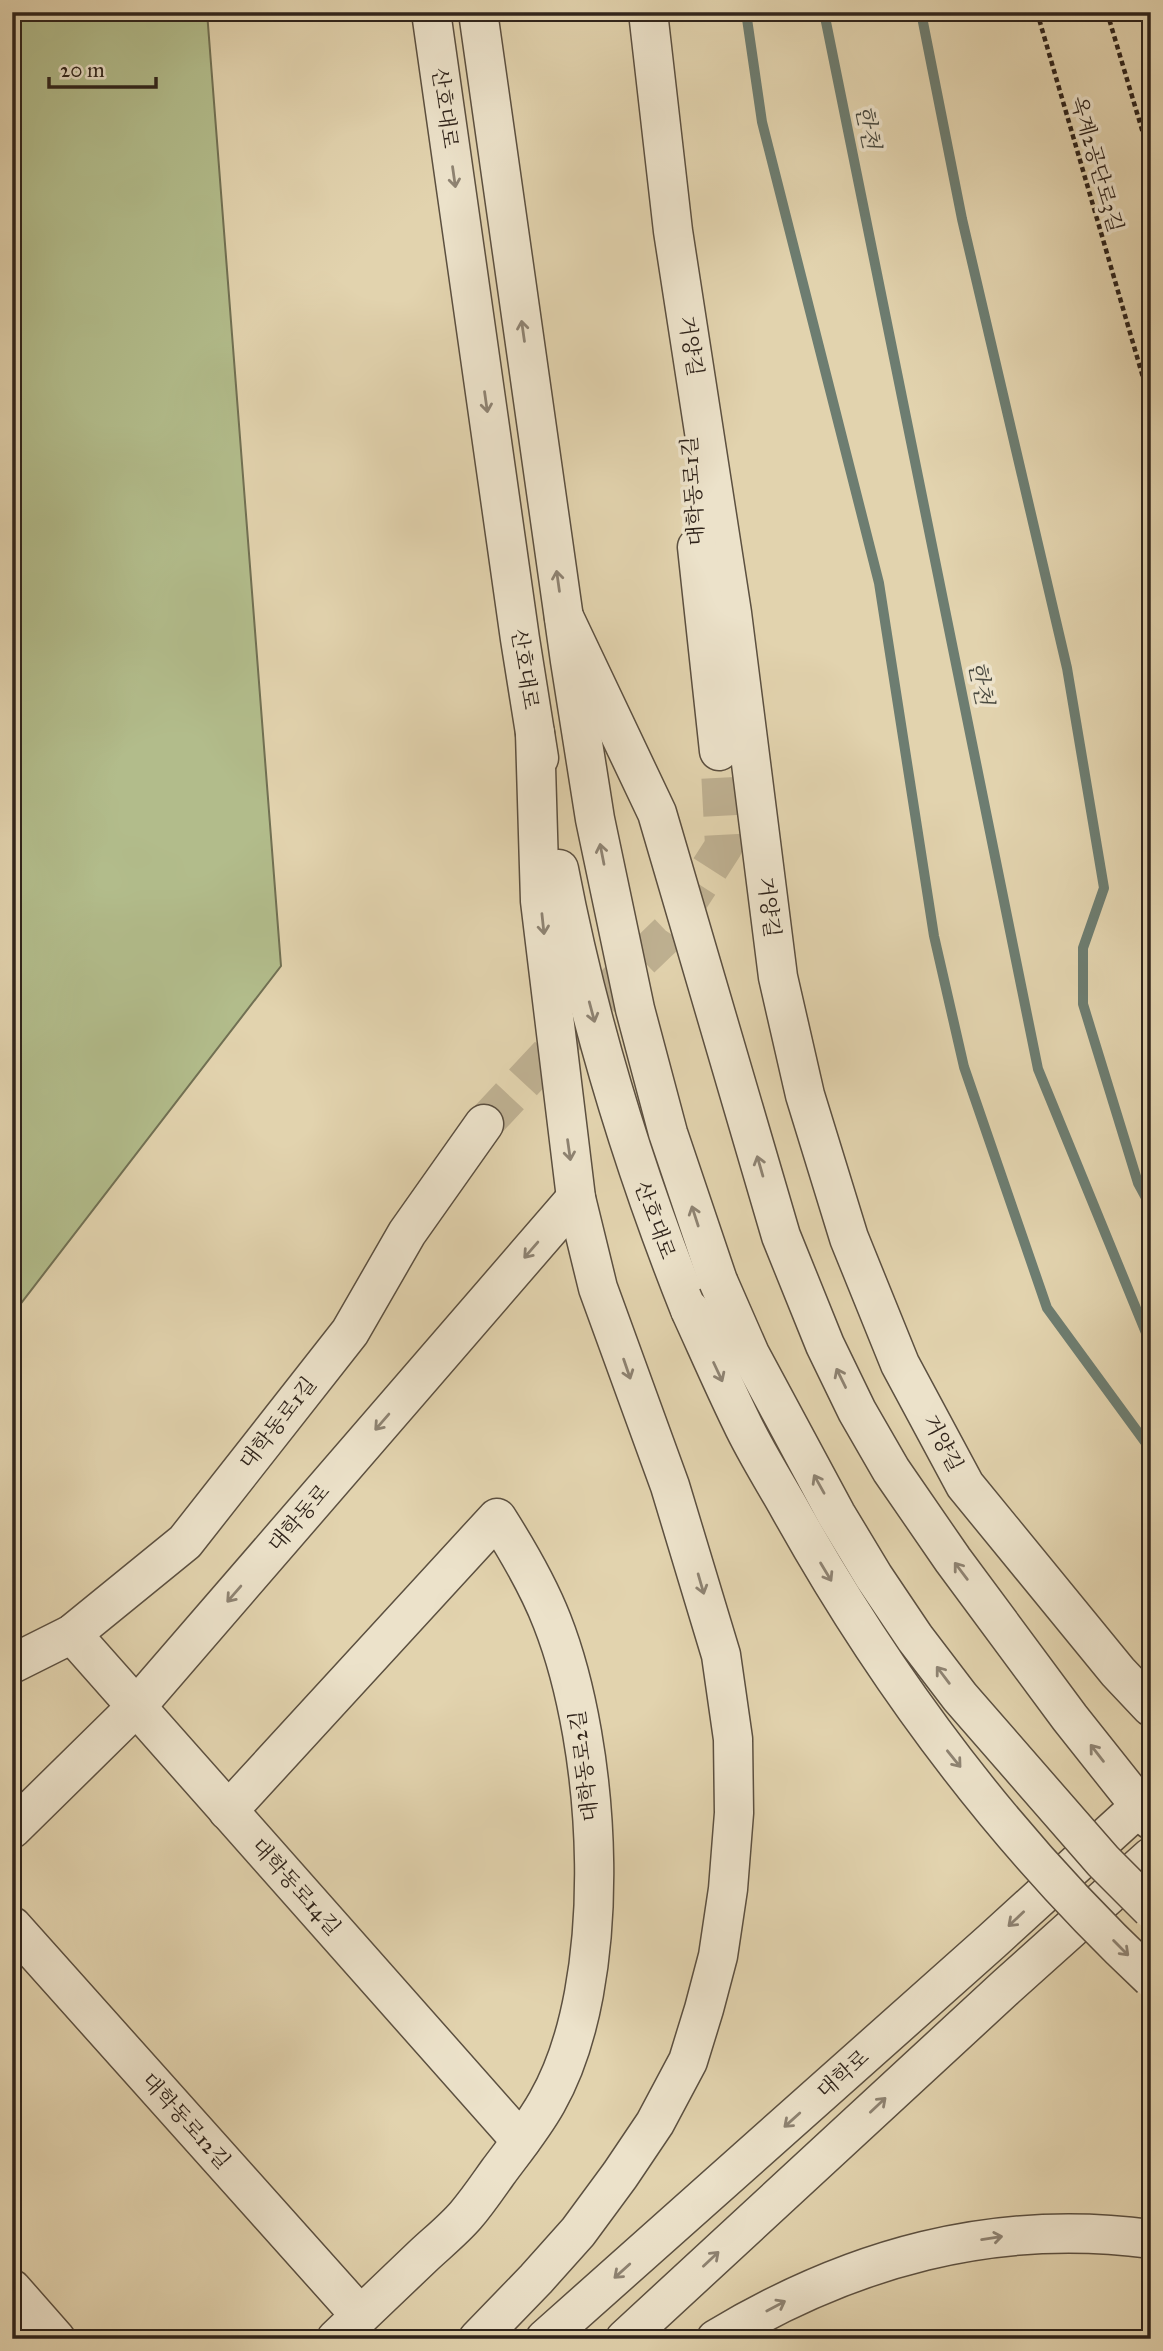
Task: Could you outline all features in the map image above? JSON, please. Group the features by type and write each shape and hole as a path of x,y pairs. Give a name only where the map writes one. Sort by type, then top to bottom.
{"street":[{"name":"산호대로","path":"431,12 535,733 563,889 585,986 650,1209 690,1310 741,1422 858,1625 922,1719 993,1808 1073,1901 1151,1978"},
{"name":"산호대로","path":"478,12 595,819 621,949 668,1133 718,1280 750,1354 786,1423 874,1577 915,1638 960,1697 1103,1861 1151,1909"},
{"name":"거양길","path":"648,12 673,231 732,613 778,976 805,1095 849,1238 900,1364 965,1485 1118,1672 1151,1707"},
{"name":"대학동로1길","path":"673,231 697,550 719,751"},
{"path":"564,617 657,813 781,1236 830,1356 891,1471 953,1560 1145,1813"},
{"path":"478,2339 578,2232 655,2123 688,2061 718,1956 728,1889 734,1813 733,1739 721,1656 670,1486 598,1288 576,1198 540,901 535,733"},
{"name":"대학동로1길","path":"12,1664 72,1634 185,1542 350,1332 407,1233 484,1124"},
{"name":"대학동로","path":"12,1829 136,1707 576,1198"},
{"name":"대학동로2길","path":"229,1811 497,1518 526,1564 552,1621 574,1688 586,1756 593,1848 591,1950 581,2006 568,2060 546,2103 521,2141 466,2215 348,2327"},
{"name":"대학동로14길","path":"72,1634 521,2141"},
{"name":"대학로","path":"545,2339 982,1950 1145,1813"},
{"path":"625,2339 1006,1986 1151,1857"},
{"name":"대학동로12길","path":"12,1926 348,2327"},
{"path":"716,2339 793,2297 840,2276 892,2259 954,2244 1019,2234 1068,2232 1151,2239"},
{"path":"12,2289 56,2339"}],"path":[{"name":"옥계2공단로3길","path":"1037,12 1151,405"},
{"path":"1107,12 1151,160"}],"green space":[{"path":"12,12 207,12 281,966 12,1315"}],"waterway":[{"path":"746,12 762,122 879,583 934,936 964,1067 1047,1308 1151,1450"},
{"name":"한천","path":"824,12 1038,1069 1151,1345"},
{"path":"921,12 962,219 1067,668 1104,888 1083,948 1083,1004 1138,1183 1151,1207"}],"tunnel":[{"path":"484,1124 614,985 668,933 724,846 719,751"}]}
